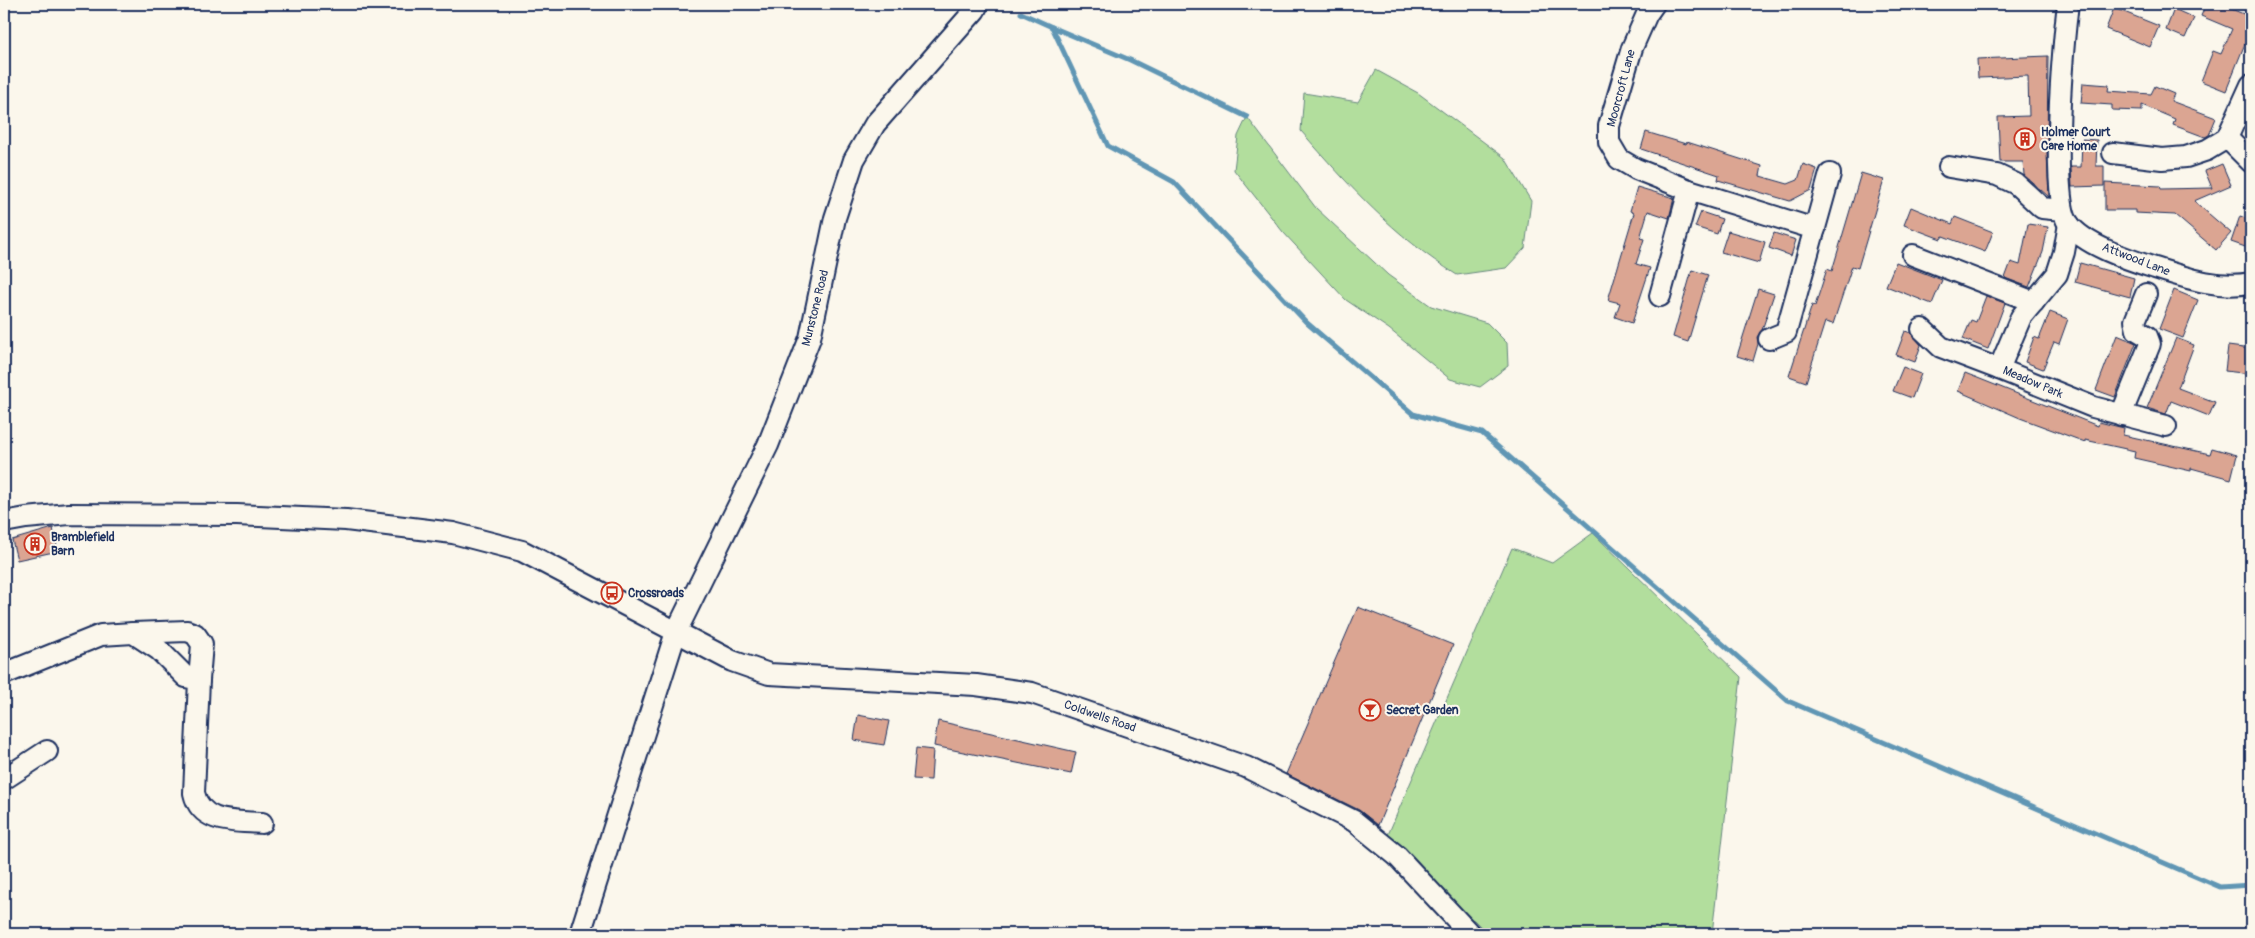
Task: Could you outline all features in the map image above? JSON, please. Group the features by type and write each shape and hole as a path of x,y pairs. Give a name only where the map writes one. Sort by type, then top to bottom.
{"street":[{"name":"Munstone Road","path":"580,934 676,632 768,445 810,338 836,218 854,160 875,124 975,10 978,4"},
{"name":"Moorcroft Lane","path":"1654,4 1647,14 1632,48 1609,126 1610,142 1619,159 1636,170 1689,190 1815,229"},
{"path":"1949,167 1997,175 2016,184 2042,208 2065,217 2061,61 2068,4"},
{"path":"2113,153 2162,159 2186,157 2207,150 2227,138 2251,85"},
{"path":"2227,138 2251,162"},
{"path":"1769,339 1786,332 1830,174"},
{"path":"1660,296 1689,190"},
{"name":"Attwood Lane","path":"2065,217 2082,236 2112,252 2145,264 2216,285 2251,283"},
{"name":"Meadow Park","path":"2065,217 2064,252 2057,274 2021,317 1999,369 2093,408 2166,426"},
{"path":"1913,255 2034,302"},
{"path":"2121,414 2150,344 2147,336 2137,330 2136,321 2146,294"},
{"path":"1922,329 1941,347 1999,369"},
{"name":"Coldwells Road","path":"4,522 69,514 238,515 346,520 453,533 522,551 732,662 769,674 976,685 1032,693 1246,767 1354,821 1397,856 1470,934"},
{"path":"4,674 101,635 187,631 195,634 202,644 194,793 196,804 208,815 219,820 262,823"},
{"path":"133,634 159,650 186,677 199,680"},
{"path":"4,779 47,751"}],"green space":[{"path":"1376,70 1418,93 1505,158 1531,201 1525,248 1506,268 1457,275 1434,260 1373,209 1301,131 1304,93 1358,102"},
{"path":"1247,117 1316,208 1388,275 1431,306 1487,323 1507,343 1508,366 1480,387 1450,379 1389,329 1346,300 1283,232 1234,170 1238,136"},
{"path":"1593,533 1741,677 1712,934 1488,934 1474,920 1457,915 1387,837 1512,548 1552,563"}],"building":[{"path":"2206,4 2219,4 2251,17 2251,43 2246,41 2226,91 2201,81 2213,51 2221,54 2232,29 2201,16"},
{"path":"2114,8 2159,26 2150,47 2106,29"},
{"path":"2174,9 2194,18 2185,38 2166,30"},
{"name":"Holmer Court Care Home","path":"2048,56 2047,152 2049,197 2024,175 2023,162 2000,162 1998,117 2029,116 2028,76 1978,78 1977,59"},
{"path":"2083,83 2109,85 2108,91 2151,94 2155,86 2174,94 2171,101 2216,118 2209,135 2205,137 2173,125 2175,119 2142,105 2142,111 2112,110 2112,105 2081,103"},
{"path":"1646,132 1686,144 1687,142 1762,166 1760,176 1788,184 1798,180 1803,164 1817,169 1811,190 1790,201 1718,180 1719,175 1641,149"},
{"path":"2082,139 2097,140 2096,166 2104,166 2104,186 2072,187 2071,167 2081,167"},
{"path":"2222,164 2231,185 2194,201 2231,233 2216,250 2175,215 2135,213 2135,210 2105,210 2105,183 2160,186 2161,189 2212,188 2205,171"},
{"path":"1861,173 1884,180 1858,268 1852,266 1833,324 1825,322 1806,382 1789,376 1812,305 1815,306 1827,269 1832,271"},
{"path":"1637,187 1674,198 1669,218 1648,211 1640,238 1644,239 1636,264 1650,268 1632,323 1615,317 1620,303 1608,300 1634,213 1630,211"},
{"path":"1911,207 1952,224 1955,217 1993,232 1985,252 1943,236 1941,239 1904,225"},
{"path":"1701,212 1722,219 1717,234 1695,227"},
{"path":"2240,216 2251,220 2251,249 2231,242"},
{"path":"2028,224 2048,227 2043,252 2029,287 2005,278 2011,262 2020,265"},
{"path":"1728,231 1765,242 1759,263 1721,252"},
{"path":"1774,233 1796,240 1791,256 1769,248"},
{"path":"1896,262 1942,280 1932,304 1886,286"},
{"path":"2080,263 2134,278 2130,297 2075,282"},
{"path":"1692,270 1708,275 1688,342 1673,337"},
{"path":"1758,289 1774,294 1762,330 1757,337 1758,344 1753,361 1737,356"},
{"path":"2174,290 2198,300 2183,338 2159,329"},
{"path":"1986,296 2005,303 1988,349 1963,339 1971,320 1976,322"},
{"path":"2050,312 2068,319 2059,344 2054,342 2043,369 2025,362 2034,337 2039,339"},
{"path":"1905,331 1911,333 1921,345 1915,362 1896,355"},
{"path":"2117,335 2136,343 2115,397 2096,390"},
{"path":"2176,338 2194,345 2178,388 2215,402 2209,416 2171,401 2166,414 2147,408"},
{"path":"2228,346 2251,349 2251,374 2225,371"},
{"path":"1903,367 1921,374 1912,398 1893,391"},
{"path":"1965,373 2098,426 2099,422 2124,428 2123,435 2210,454 2212,448 2237,455 2231,479 2191,468 2191,471 2134,458 2135,451 2085,440 2085,442 2020,418 1958,391"},
{"name":"Bramblefield Barn","path":"53,528 58,551 17,560 12,540"},
{"name":"Secret Garden","path":"1358,607 1453,645 1378,825 1359,810 1286,774"},
{"path":"858,715 889,721 884,745 854,740"},
{"path":"938,721 1076,752 1071,774 934,746"},
{"path":"916,748 933,750 931,780 913,779"}],"waterway":[{"path":"1021,13 1052,27 1108,146 1174,182 1307,323 1413,414 1482,433 1788,701 2220,887 2251,885"},
{"path":"1052,27 1130,60 1247,117"}],"place":[{"name":"Holmer Court Care Home","path":"2025,139"},
{"name":"Bramblefield Barn","path":"35,544"},
{"name":"Crossroads","path":"612,593"},
{"name":"Secret Garden","path":"1370,710"}]}
